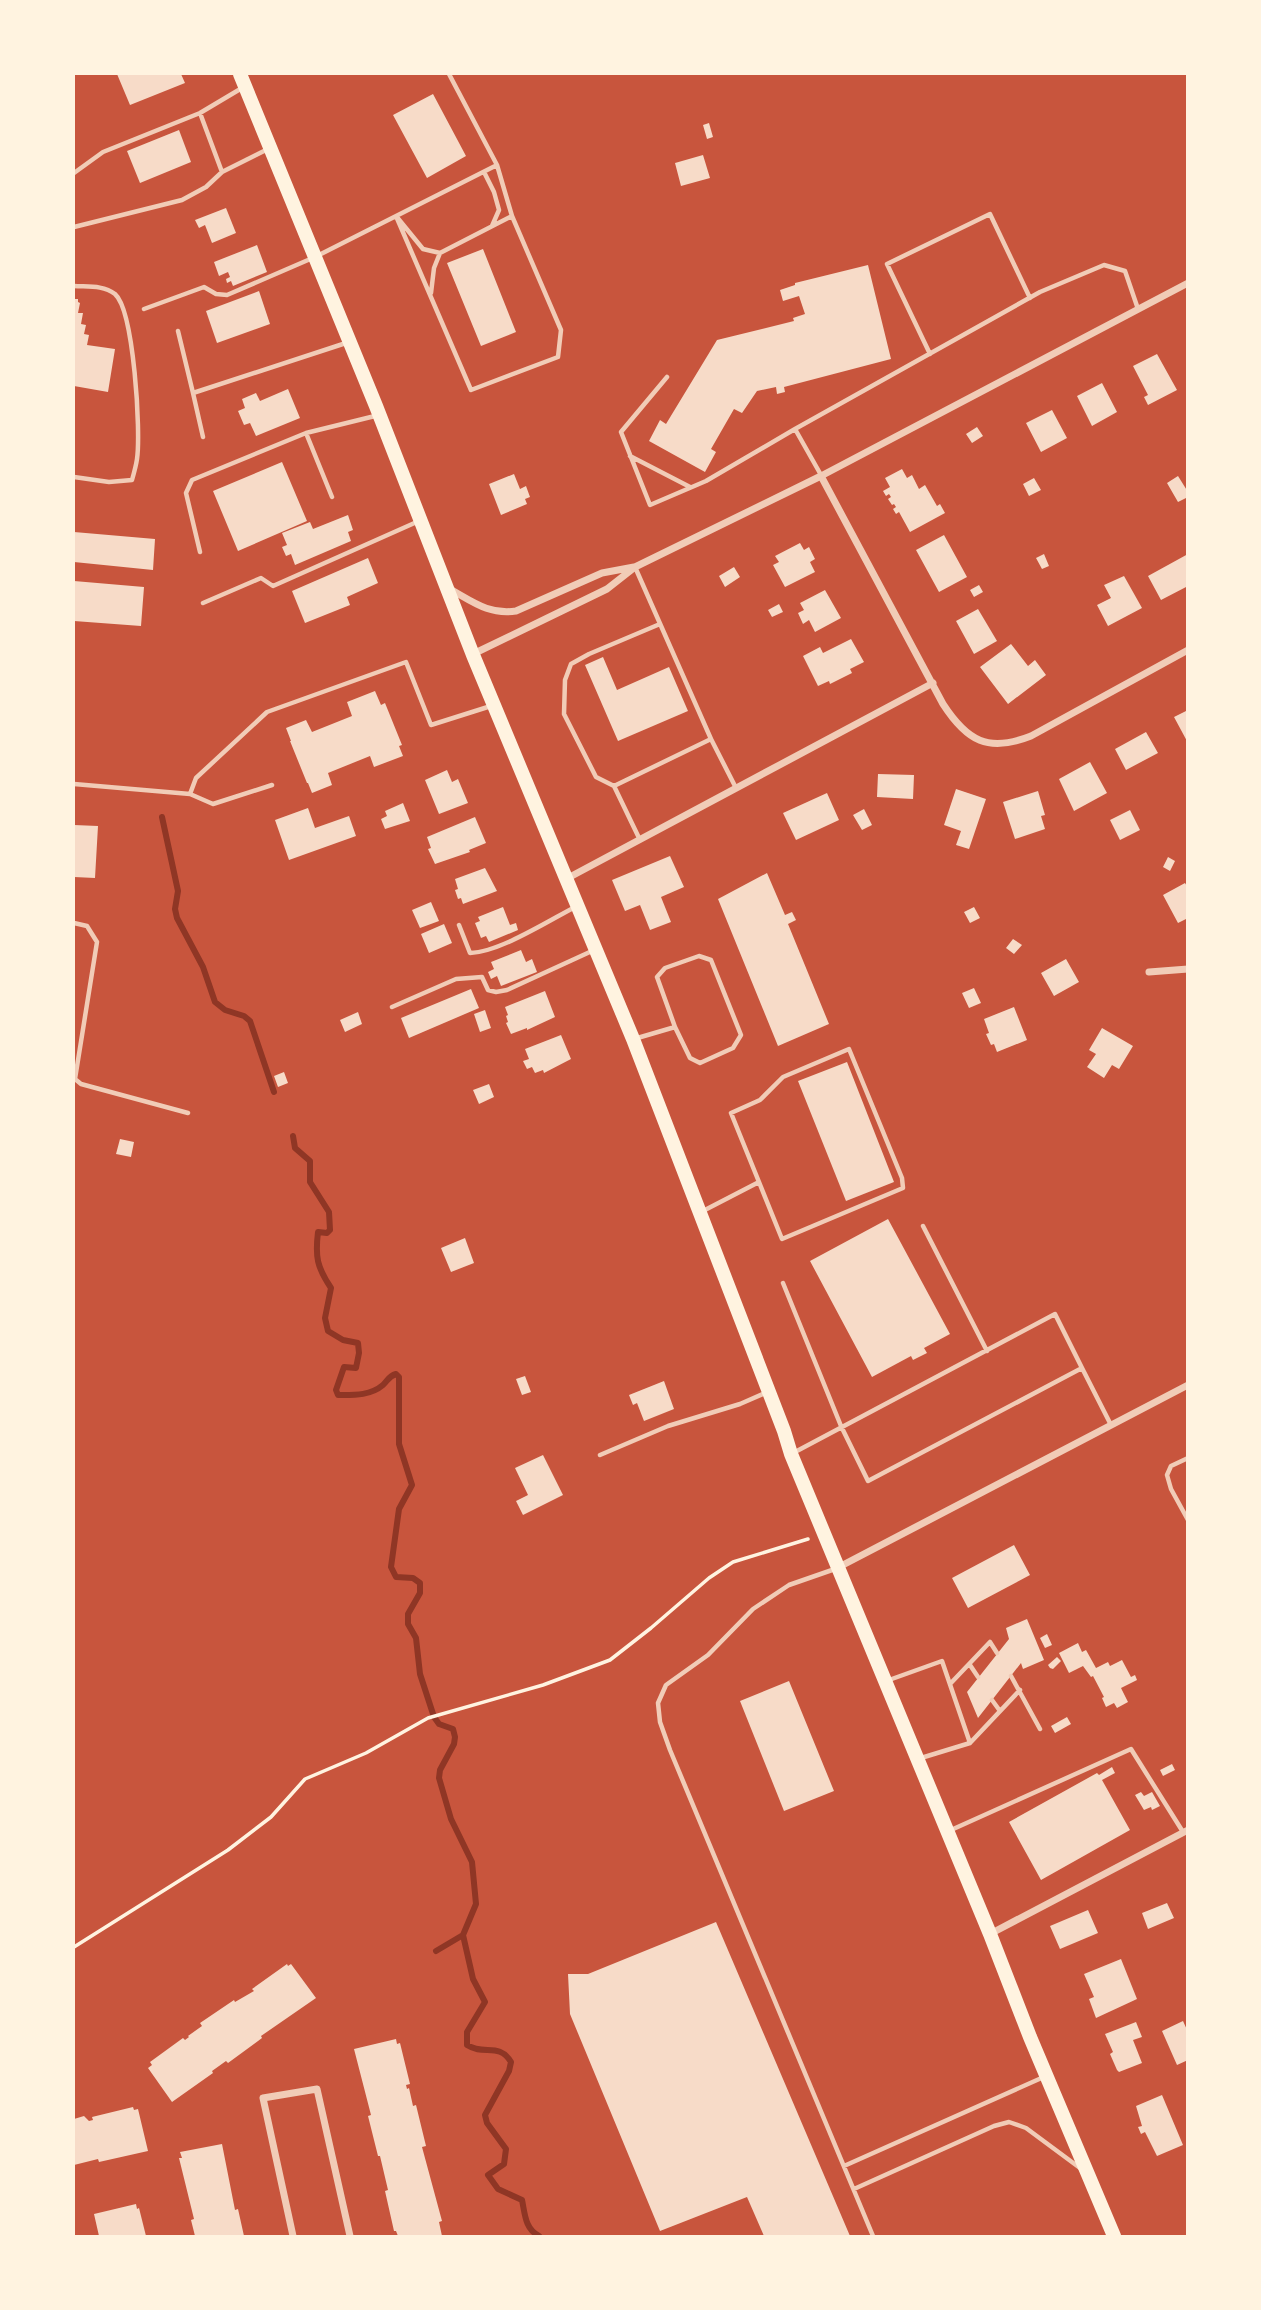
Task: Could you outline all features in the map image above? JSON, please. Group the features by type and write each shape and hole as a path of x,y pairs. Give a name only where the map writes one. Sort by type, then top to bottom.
{"highway":[{"path":"243,80 380,414 473,655 633,1040 791,1454 1046,2076 1115,2236"}],"street":[{"path":"473,655 607,589 635,567 821,476 1188,283"},
{"path":"821,476 943,704 955,723 970,736 990,744 1011,744 1031,736 1188,650"},
{"path":"446,586 488,610 501,613 516,611 602,573 635,567"},
{"path":"566,879 933,683"},
{"path":"1149,972 1188,969"},
{"path":"838,1568 1188,1385"},
{"path":"990,1934 1185,1831"},
{"path":"293,2236 263,2098 317,2089 350,2236"}],"lane":[{"path":"396,216 471,390 558,357 561,330 512,216 497,165 449,74"},
{"path":"74,173 103,152 200,113 243,80"},
{"path":"200,113 222,172"},
{"path":"74,227 182,200 206,187 222,172 270,148"},
{"path":"144,309 204,287 216,294 227,295 315,257 497,165"},
{"path":"484,172 499,210 492,226"},
{"path":"930,354 887,264 989,214 1030,298"},
{"path":"396,216 423,249 440,253 512,216"},
{"path":"430,295 434,268 440,253"},
{"path":"667,377 621,432 650,505 706,481 1030,298 1104,265 1125,271 1138,309"},
{"path":"74,286 106,288 118,297 128,322 134,363 138,458 132,480 109,482 74,477"},
{"path":"178,331 203,437"},
{"path":"193,393 350,341"},
{"path":"200,552 186,493 192,480 306,433 380,414"},
{"path":"795,429 821,476"},
{"path":"306,433 332,497"},
{"path":"631,456 691,488"},
{"path":"203,603 261,578 273,586 420,520"},
{"path":"635,567 736,789"},
{"path":"640,840 614,786 596,777 564,714 565,680 571,664 660,624"},
{"path":"190,794 197,778 267,712 406,662 431,725 494,705"},
{"path":"614,786 712,739"},
{"path":"74,784 190,794 213,804 272,785"},
{"path":"458,925 470,953 481,953 577,906"},
{"path":"74,923 86,926 97,943 75,1079 80,1084 188,1113"},
{"path":"392,1007 456,979 482,976 488,990 508,990 596,949"},
{"path":"699,956 711,960 741,1035 733,1048 700,1063 690,1058 675,1027 657,977 665,968 699,956"},
{"path":"633,1040 675,1027"},
{"path":"849,1049 904,1188 782,1239 759,1181 731,1113 760,1100 783,1077 849,1049"},
{"path":"700,1212 759,1181"},
{"path":"923,1226 987,1351"},
{"path":"783,1283 841,1426 869,1481 1082,1368"},
{"path":"791,1454 1055,1314 1111,1425"},
{"path":"600,1455 668,1426 740,1404 769,1391"},
{"path":"1188,1458 1171,1466 1167,1475 1171,1489 1188,1521"},
{"path":"838,1568 789,1586 753,1609 708,1655 666,1685 658,1703 660,1722 670,1749 873,2236"},
{"path":"950,1684 990,1642 998,1653"},
{"path":"885,1681 942,1661 971,1743"},
{"path":"970,1665 978,1678"},
{"path":"1012,1676 1040,1729"},
{"path":"917,1759 971,1743 1020,1690"},
{"path":"992,1700 1000,1711"},
{"path":"947,1832 1131,1749 1185,1831"},
{"path":"844,2166 1046,2076"},
{"path":"854,2189 994,2126 1009,2122 1026,2128 1088,2174"}],"path":[{"path":"74,1947 228,1850 271,1817 305,1779 366,1753 428,1718 543,1685 610,1660 709,1578 733,1562 824,1535"}],"building":[{"path":"117,74 181,74 185,83 130,105"},
{"path":"433,94 466,156 427,178 393,115"},
{"path":"709,123 713,137 707,139 703,125"},
{"path":"179,130 191,162 140,183 127,151"},
{"path":"703,155 710,178 681,186 675,163"},
{"path":"226,208 236,233 212,243 205,225 199,228 195,220"},
{"path":"257,245 267,272 233,286 231,281 227,283 226,279 230,277 228,272 219,276 214,262"},
{"path":"483,249 516,332 481,346 447,263"},
{"path":"868,265 891,359 784,387 785,392 777,394 776,387 757,391 742,413 734,409 711,449 716,452 705,472 649,441 660,420 666,424 717,340 794,321 793,318 805,314 799,296 783,301 780,290 795,283"},
{"path":"259,291 270,324 217,343 206,311"},
{"path":"74,299 78,299 80,303 78,313 83,313 81,324 86,325 84,334 89,335 87,345 115,349 108,392 74,386"},
{"path":"1157,354 1177,390 1148,405 1144,397 1148,395 1133,366"},
{"path":"1102,383 1117,412 1092,426 1077,396"},
{"path":"288,389 300,418 256,436 250,423 244,425 238,411 245,408 242,399 256,393 260,401"},
{"path":"1052,410 1067,438 1041,452 1026,423"},
{"path":"977,427 983,436 972,443 966,434"},
{"path":"282,462 307,521 238,551 213,491"},
{"path":"902,469 907,478 912,475 919,489 925,485 937,506 940,504 945,513 910,532 899,512 896,514 893,509 896,507 888,499 891,497 889,494 886,496 883,491 890,487 885,478"},
{"path":"514,474 520,489 526,486 530,497 525,499 527,504 501,515 489,484"},
{"path":"1178,476 1188,492 1188,497 1178,502 1167,483"},
{"path":"1034,478 1041,490 1029,496 1023,484"},
{"path":"348,515 353,530 348,532 351,541 295,565 291,554 286,556 282,547 287,545 282,533 310,522 313,529"},
{"path":"74,532 155,539 153,570 74,562"},
{"path":"944,535 967,577 939,592 916,550"},
{"path":"800,543 804,550 809,547 815,559 810,562 815,572 785,587 773,565 779,562 775,556"},
{"path":"1044,554 1049,566 1042,569 1036,558"},
{"path":"1188,554 1188,586 1161,600 1148,576"},
{"path":"368,558 378,583 347,597 350,605 305,623 292,591"},
{"path":"734,567 740,577 725,587 719,576"},
{"path":"1124,576 1142,608 1108,626 1097,605 1111,598 1104,585"},
{"path":"74,581 144,587 141,626 74,621"},
{"path":"979,585 983,592 974,597 970,590"},
{"path":"825,590 841,618 815,632 809,620 803,624 798,613 804,610 800,603"},
{"path":"779,604 783,612 772,617 768,610"},
{"path":"978,609 997,641 974,654 956,621"},
{"path":"851,639 864,662 850,669 852,673 830,684 829,681 818,686 803,656 820,647 823,653"},
{"path":"1011,644 1028,666 1035,660 1046,675 1008,704 980,667"},
{"path":"603,657 617,690 669,667 688,711 618,741 585,665"},
{"path":"375,691 381,705 385,703 402,745 399,746 403,756 374,767 370,756 328,773 332,785 312,793 286,728 306,720 312,732 352,716 347,702"},
{"path":"1188,710 1188,743 1174,717"},
{"path":"1146,732 1158,753 1126,770 1115,749"},
{"path":"1090,762 1107,793 1074,811 1059,779"},
{"path":"447,770 452,782 458,779 468,803 439,814 425,780"},
{"path":"878,774 914,775 913,799 877,797"},
{"path":"956,789 986,799 969,849 956,845 961,831 944,825"},
{"path":"1038,791 1045,815 1041,816 1045,829 1015,839 1003,802"},
{"path":"827,793 839,820 796,840 783,813"},
{"path":"403,803 410,821 385,829 381,819 387,816 385,811"},
{"path":"308,808 315,828 349,816 356,836 289,860 275,820"},
{"path":"864,809 872,825 862,830 853,815"},
{"path":"1130,810 1140,830 1120,840 1110,820"},
{"path":"475,817 486,843 469,850 470,852 435,864 428,849 431,848 427,837"},
{"path":"74,825 98,826 95,878 74,877"},
{"path":"670,856 684,887 661,897 671,922 650,930 640,905 625,911 612,880"},
{"path":"1168,857 1175,861 1170,871 1163,867"},
{"path":"485,868 497,891 463,904 455,890 458,889 455,879"},
{"path":"767,873 785,915 792,912 796,920 788,924 829,1024 778,1046 718,899"},
{"path":"1185,883 1188,888 1188,918 1178,923 1163,895"},
{"path":"431,902 439,921 420,928 412,910"},
{"path":"503,907 510,925 516,923 518,930 489,942 486,936 481,938 475,923 480,921 478,917"},
{"path":"974,907 980,918 970,923 964,912"},
{"path":"444,924 452,943 429,953 421,934"},
{"path":"1013,939 1022,945 1014,954 1006,948"},
{"path":"521,950 526,962 532,959 537,972 501,986 497,976 491,979 488,972 494,969 491,962"},
{"path":"1066,959 1079,982 1054,996 1041,973"},
{"path":"974,988 981,1003 969,1008 962,993"},
{"path":"471,989 479,1008 409,1038 401,1018"},
{"path":"545,991 555,1017 511,1034 506,1023 508,1015 505,1007"},
{"path":"1014,1007 1027,1040 997,1052 986,1034 989,1033 984,1019"},
{"path":"485,1010 491,1028 480,1032 474,1014"},
{"path":"358,1012 362,1024 345,1032 340,1020"},
{"path":"1102,1028 1133,1046 1119,1069 1112,1065 1104,1078 1087,1067 1096,1054 1089,1050"},
{"path":"561,1035 571,1059 544,1073 543,1070 535,1073 532,1067 527,1069 523,1061 529,1059 525,1049"},
{"path":"847,1062 894,1182 846,1201 798,1081"},
{"path":"284,1072 288,1083 278,1087 274,1076"},
{"path":"489,1084 494,1097 479,1104 473,1090"},
{"path":"120,1139 134,1142 131,1157 116,1154"},
{"path":"888,1219 950,1334 924,1348 927,1353 913,1360 911,1356 872,1377 810,1261"},
{"path":"465,1238 474,1263 451,1272 441,1248"},
{"path":"525,1376 531,1392 522,1395 516,1379"},
{"path":"664,1381 674,1409 644,1421 637,1403 633,1405 629,1395"},
{"path":"543,1455 563,1495 523,1515 516,1501 528,1495 515,1468"},
{"path":"1014,1545 1030,1575 968,1608 952,1578"},
{"path":"1027,1619 1044,1660 1023,1669 1021,1663 978,1718 967,1692 1009,1639 1006,1628"},
{"path":"1047,1634 1052,1645 1045,1648 1040,1638"},
{"path":"1078,1643 1082,1652 1086,1650 1096,1668 1108,1662 1110,1666 1122,1660 1131,1677 1135,1675 1137,1680 1121,1688 1128,1702 1117,1708 1114,1703 1106,1707 1093,1676 1091,1677 1083,1666 1069,1673 1059,1653"},
{"path":"1057,1657 1061,1661 1053,1669 1050,1668 1048,1665"},
{"path":"789,1681 834,1791 784,1811 740,1701"},
{"path":"1067,1717 1071,1724 1055,1733 1051,1726"},
{"path":"1172,1764 1175,1770 1163,1776 1160,1770"},
{"path":"1112,1767 1115,1773 1102,1780 1130,1830 1041,1880 1009,1822"},
{"path":"1141,1792 1144,1796 1152,1792 1160,1806 1144,1810 1135,1795"},
{"path":"1167,1903 1174,1918 1148,1929 1142,1913"},
{"path":"1088,1910 1098,1933 1060,1949 1050,1926"},
{"path":"716,1922 850,2236 764,2236 747,2197 660,2231 570,2014 568,1974 588,1974"},
{"path":"1121,1959 1137,1999 1096,2018 1089,1999 1094,1997 1084,1974"},
{"path":"287,1964 291,1964 316,1998 172,2102 148,2068 152,2065 150,2062 183,2038 185,2040 189,2037 202,2026 200,2023 234,2000 235,2002 254,1991 252,1989"},
{"path":"1183,2021 1188,2032 1188,2060 1177,2065 1162,2031"},
{"path":"1136,2022 1142,2037 1133,2040 1142,2063 1119,2072 1110,2054 1113,2052 1105,2034"},
{"path":"396,2039 397,2044 400,2043 410,2084 406,2085 407,2089 409,2088 413,2106 416,2105 426,2146 422,2147 442,2221 439,2222 442,2236 398,2236 394,2231 385,2191 388,2190 354,2049"},
{"path":"1162,2095 1183,2145 1157,2156 1145,2132 1141,2134 1138,2127 1142,2126 1136,2106"},
{"path":"133,2107 134,2110 138,2109 148,2151 74,2165 74,2119 84,2116 89,2121 93,2120 92,2117"},
{"path":"222,2144 235,2210 238,2209 244,2236 195,2236 180,2152"},
{"path":"136,2204 146,2236 99,2236 94,2214"}],"waterway":[{"path":"162,817 178,891 175,909 177,918 203,967 215,1002 225,1010 244,1016 250,1021 274,1092"},
{"path":"293,1136 295,1148 310,1161 310,1182 329,1212 330,1230 327,1233 318,1232 317,1248 320,1268 331,1288 325,1318 328,1331 343,1340 358,1343 356,1368 344,1367 336,1390 338,1395 367,1393 378,1389 390,1377 396,1374 399,1377 399,1444 412,1485 399,1509 391,1567 396,1577 413,1578 420,1583 420,1593 408,1614 408,1624 416,1638 420,1674 434,1717 439,1724 453,1729 455,1737 439,1778 451,1819 472,1862 476,1904 463,1935 473,1979 485,2002 467,2032 467,2045 501,2052 511,2062 509,2071 485,2115 487,2123 506,2149 504,2164 488,2175 498,2189 522,2200 528,2225 539,2236"},
{"path":"436,1951 463,1935"}]}
